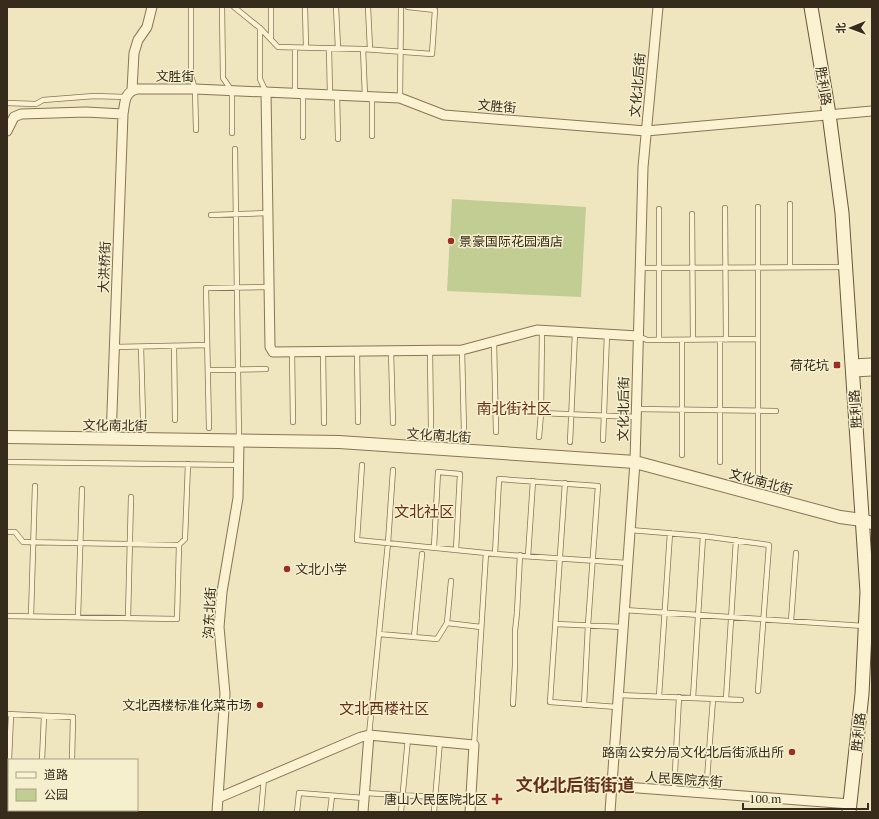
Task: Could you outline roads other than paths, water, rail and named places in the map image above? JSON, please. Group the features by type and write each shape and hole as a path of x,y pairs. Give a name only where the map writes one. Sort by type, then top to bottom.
{"main road":[{"name":"胜利路","path":"811,7 829,114 842,213 852,368 867,522 862,694 850,808"}],"street":[{"name":"大洪桥街","path":"111,439 123,114 129,94 134,53 138,40 147,27 152,7"},
{"name":"文化北后街","path":"610,812 635,462 643,167 658,7"},
{"name":"文胜街","path":"129,94 137,89 195,89 400,98 444,114 646,130 872,111"},
{"path":"266,92 270,347 273,352 462,350 494,343 537,330 638,336"},
{"path":"7,131 14,117 21,114 86,112 123,114"},
{"path":"852,368 872,363"},
{"path":"852,368 872,371"},
{"name":"文化南北街","path":"7,437 339,442 635,462 840,517 867,522"},
{"name":"沟东北街","path":"217,812 225,694 219,621 222,592 238,498 239,440"},
{"path":"218,798 361,737 369,735 474,745 470,812"},
{"path":"363,812 369,735"},
{"name":"人民医院东街","path":"612,786 706,793 850,808"}],"lane":[{"path":"191,7 191,76 195,89 196,130"},
{"path":"222,7 223,78 232,91 232,133"},
{"path":"234,7 260,28 278,47 370,49 432,54 435,10 408,7"},
{"path":"271,7 271,38"},
{"path":"305,7 306,47"},
{"path":"336,7 338,48"},
{"path":"368,7 370,49"},
{"path":"400,98 401,7"},
{"path":"260,28 260,78 266,92"},
{"path":"295,48 303,137"},
{"path":"329,48 338,139"},
{"path":"363,49 372,136"},
{"path":"7,103 36,104 43,100 129,94"},
{"path":"235,149 239,440"},
{"path":"790,204 790,267"},
{"path":"758,207 758,481"},
{"path":"725,208 726,340"},
{"path":"659,209 659,340"},
{"path":"211,215 268,213"},
{"path":"692,214 692,340"},
{"path":"640,268 845,267"},
{"path":"209,428 206,288 269,287"},
{"path":"539,437 541,413 542,331"},
{"path":"570,442 575,332"},
{"path":"603,440 607,334"},
{"path":"638,336 647,340 758,340"},
{"path":"682,340 682,455"},
{"path":"720,340 720,462"},
{"path":"494,343 496,432"},
{"path":"114,347 207,345"},
{"path":"174,346 175,420"},
{"path":"141,347 143,418"},
{"path":"462,350 464,431"},
{"path":"357,351 358,422"},
{"path":"391,351 393,423"},
{"path":"430,351 431,429"},
{"path":"292,352 293,422"},
{"path":"323,352 324,423"},
{"path":"208,370 266,369"},
{"path":"541,413 603,416 682,410 776,411"},
{"path":"7,462 238,464"},
{"path":"7,616 176,619 179,545 185,539 188,464"},
{"path":"362,465 357,540 495,554 627,563"},
{"path":"369,735 388,543 393,470"},
{"path":"434,547 438,472 460,474 456,550"},
{"path":"495,554 499,479 598,486 584,705"},
{"path":"528,556 533,481"},
{"path":"565,483 550,702 617,707"},
{"path":"31,616 35,486"},
{"path":"78,617 82,489"},
{"path":"128,618 132,497"},
{"path":"630,530 703,536 769,545 758,691"},
{"path":"7,532 15,532 23,542 179,545"},
{"path":"659,696 670,533"},
{"path":"693,698 703,536"},
{"path":"726,699 736,540"},
{"path":"474,745 486,553"},
{"path":"791,621 796,553"},
{"path":"414,637 422,554"},
{"path":"513,704 515,665 514,631 517,613 520,556"},
{"path":"379,634 438,639 447,623 451,580"},
{"path":"624,610 865,626"},
{"path":"447,623 481,627"},
{"path":"556,624 623,627"},
{"path":"618,694 741,700"},
{"path":"674,791 679,697"},
{"path":"706,793 713,699"},
{"path":"9,759 9,714 73,717 72,759"},
{"path":"42,759 44,716"},
{"path":"401,812 408,738"},
{"path":"434,812 440,741"},
{"path":"261,812 264,778"},
{"path":"297,812 299,793 332,796 403,795 471,799"},
{"path":"330,812 332,796"}],"place":[{"name":"景豪国际花园酒店","path":"451,241"},
{"name":"荷花坑","path":"837,365"},
{"name":"文北小学","path":"287,569"},
{"name":"文北西楼标准化菜市场","path":"260,705"},
{"name":"路南公安分局文化北后街派出所","path":"792,752"},
{"name":"唐山人民医院北区","path":"497,799"}],"district":[{"name":"南北街社区","path":"514,409"},
{"name":"文北社区","path":"424,512"},
{"name":"文北西楼社区","path":"384,709"},
{"name":"文化北后街街道","path":"575,785"}]}
